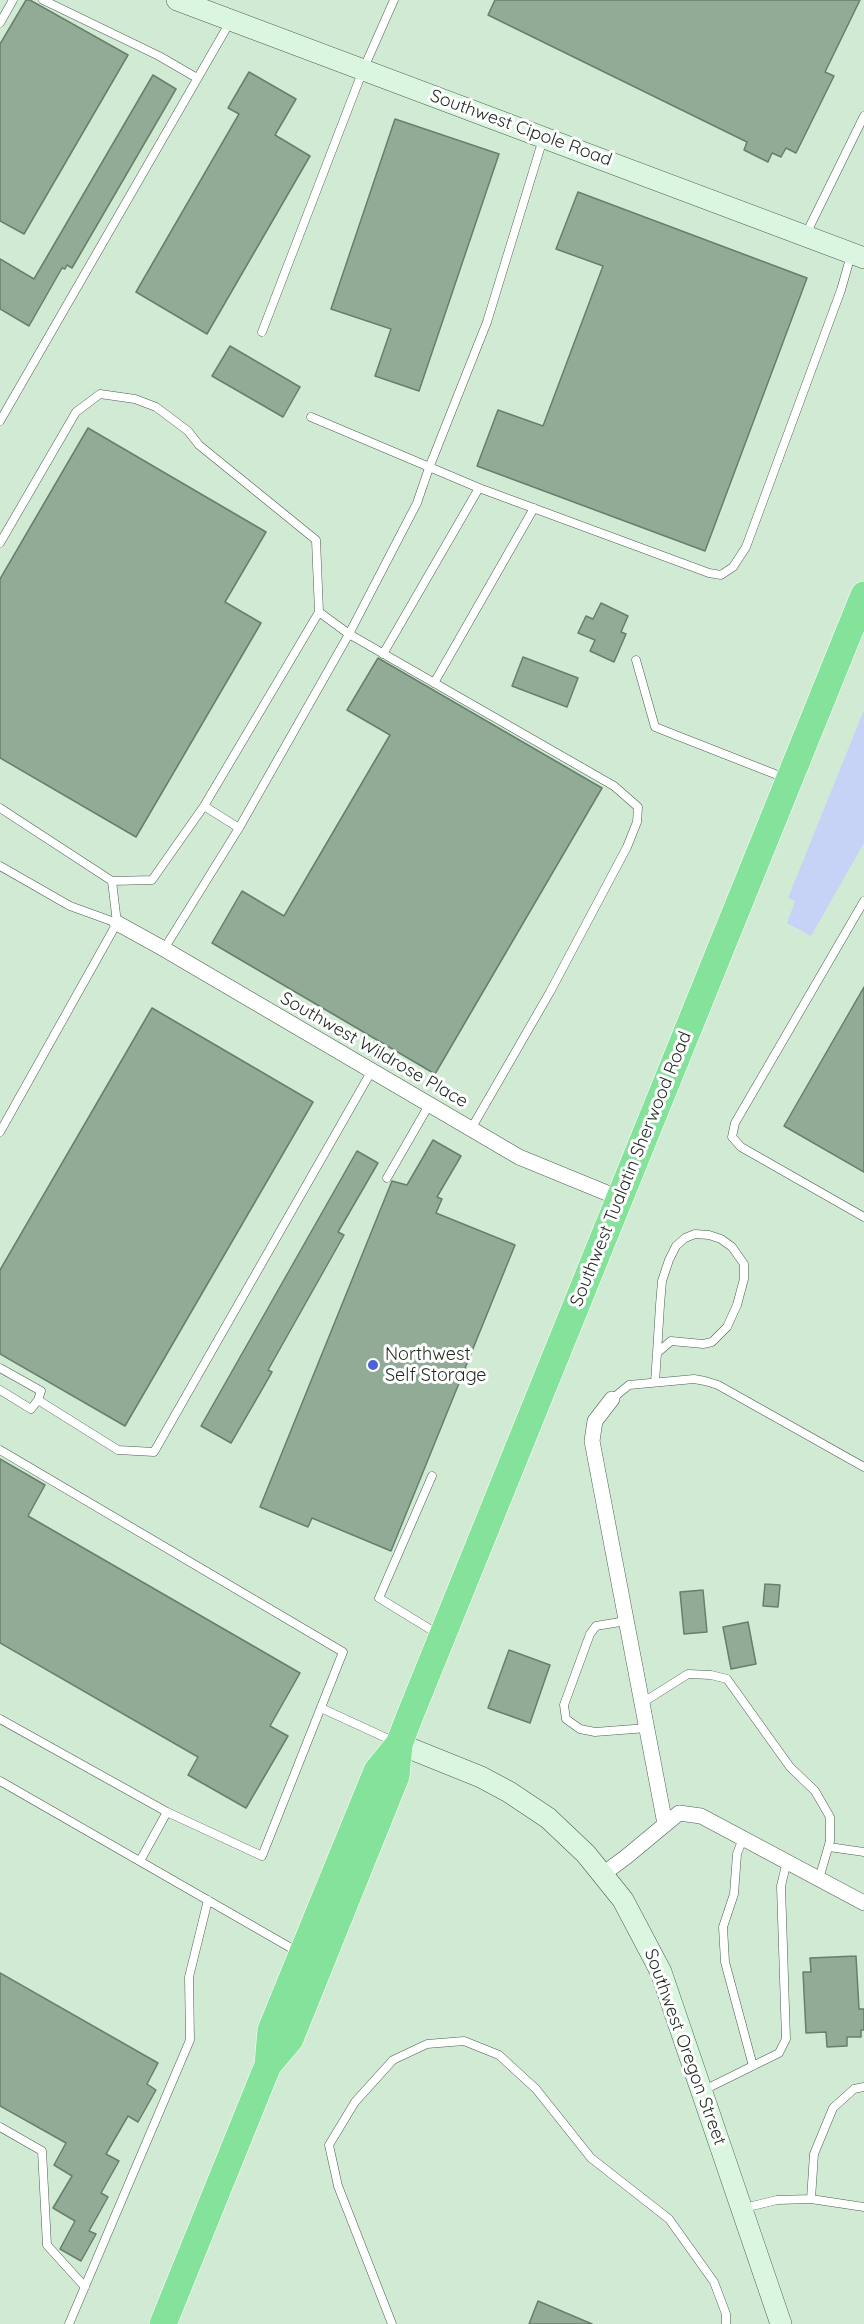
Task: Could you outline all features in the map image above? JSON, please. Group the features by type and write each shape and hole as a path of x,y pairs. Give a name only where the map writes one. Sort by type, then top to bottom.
{"highway":[{"name":"Southwest Tualatin Sherwood Road","path":"268,2065 290,2039 396,1776 399,1744 864,595"},
{"name":"Southwest Tualatin Sherwood Road","path":"163,2324 268,2065 271,2030 377,1771 399,1744"}],"main road":[{"name":"Southwest Cipole Road","path":"177,0 544,136 858,256"},
{"name":"Southwest Oregon Street","path":"399,1744 452,1764 509,1792 548,1818 586,1854 623,1900 655,1957 781,2324"}],"street":[{"name":"Southwest Wildrose Place","path":"117,923 519,1157 619,1198"},
{"path":"612,1399 595,1421 592,1441 665,1824"},
{"path":"603,1874 679,1813 701,1816 864,1903"}],"lane":[{"path":"0,23 13,0"},
{"path":"43,0 159,56 197,78"},
{"path":"262,332 363,70 394,0"},
{"path":"0,421 231,20"},
{"path":"806,236 864,116"},
{"path":"164,949 239,828 349,634 417,503 487,322 544,136"},
{"path":"311,417 479,488 709,573 721,575 734,567 746,547 841,290 858,256"},
{"path":"0,543 76,412 100,394 135,399 156,407 170,416 188,431 199,445 316,540 319,612 204,806 152,880 112,881 0,808"},
{"path":"383,654 479,488"},
{"path":"435,683 534,508"},
{"path":"319,612 349,634 614,786 638,807 637,822 627,847 550,992 471,1129"},
{"path":"636,660 655,727 789,780"},
{"path":"204,806 239,828"},
{"path":"0,866 70,906 117,923"},
{"path":"0,1132 117,923 112,881"},
{"path":"864,901 735,1123 732,1137 741,1147 864,1217"},
{"path":"38,1400 118,1450 154,1452 371,1072"},
{"path":"387,1178 429,1105"},
{"path":"655,1382 657,1353 662,1281 676,1246 685,1238 695,1234 721,1239 732,1247 744,1264 744,1279 737,1305 727,1327 712,1342 703,1344 671,1341 657,1353"},
{"path":"0,1368 41,1391 31,1409 0,1390"},
{"path":"612,1399 629,1385 694,1379 718,1385 862,1465"},
{"path":"0,1450 343,1652 262,1856 167,1812 0,1719"},
{"path":"432,1476 379,1598 442,1636"},
{"path":"626,1621 596,1626 590,1634 564,1705 566,1719 580,1729 595,1732 647,1728"},
{"path":"642,1703 688,1674 711,1675 727,1679 790,1767 815,1791 830,1817 829,1847 819,1879"},
{"path":"321,1708 399,1744"},
{"path":"0,1781 302,1954"},
{"path":"140,1861 167,1812"},
{"path":"742,1838 737,1854 734,1894 723,1927 725,1962 753,2066"},
{"path":"829,1847 864,1852"},
{"path":"702,2091 779,2053 786,2039 781,1886 787,1861"},
{"path":"69,2324 190,2040 189,1977 208,1900"},
{"path":"392,2324 338,2186 329,2145 355,2102 393,2060 427,2044 464,2041 499,2055 536,2089 591,2158 669,2219 714,2282 726,2314 726,2324"},
{"path":"810,2199 814,2154 833,2108 854,2089 864,2087"},
{"path":"0,2127 42,2151 47,2245 85,2287"},
{"path":"742,2208 777,2200 810,2199 864,2207"}],"shaded area":[{"path":"864,710 864,843 811,936 787,923 795,901 788,898"}],"building":[{"path":"26,0 30,0 128,55 24,234 0,221 0,44"},
{"path":"495,0 860,0 825,72 834,76 796,153 786,148 781,157 772,153 768,162 744,150 747,142 488,15"},
{"path":"249,72 296,99 275,135 310,156 207,334 136,292 239,114 228,108"},
{"path":"153,75 176,89 72,268 67,265 65,269 62,268 29,326 0,309 0,259 34,279"},
{"path":"395,119 499,154 419,391 375,376 391,329 331,309"},
{"path":"578,192 807,278 705,551 477,466 498,410 543,426 603,266 556,249"},
{"path":"230,346 300,387 283,417 212,376"},
{"path":"88,428 266,532 225,602 261,623 136,837 0,758 0,579"},
{"path":"601,603 628,616 621,632 626,634 614,662 590,651 595,640 578,633 586,616 593,619"},
{"path":"523,657 578,678 567,707 512,686"},
{"path":"378,658 602,788 435,1074 212,943 242,891 284,916 390,735 347,710"},
{"path":"864,987 864,1172 784,1126"},
{"path":"152,1008 313,1102 125,1426 0,1354 0,1270"},
{"path":"433,1140 461,1156 437,1197 442,1199 436,1213 515,1245 391,1551 312,1518 308,1527 260,1507 392,1181 407,1185"},
{"path":"357,1151 378,1163 338,1232 344,1235 268,1370 272,1372 231,1443 201,1426"},
{"path":"0,1459 45,1485 28,1516 300,1673 270,1726 288,1736 246,1808 188,1775 198,1757 0,1643"},
{"path":"765,1584 780,1585 778,1607 763,1606"},
{"path":"703,1590 707,1632 684,1634 680,1592"},
{"path":"748,1622 756,1664 731,1669 723,1627"},
{"path":"509,1650 550,1665 530,1723 488,1708"},
{"path":"856,1956 859,2009 864,2009 864,2030 861,2030 861,2037 847,2037 847,2046 827,2047 826,2032 806,2033 803,1972 811,1972 810,1958"},
{"path":"0,1973 158,2063 147,2084 156,2090 138,2122 128,2116 106,2154 119,2161 101,2193 108,2197 89,2231 96,2234 81,2261 60,2249 75,2221 53,2208 72,2176 54,2165 66,2143 0,2106"},
{"path":"538,2301 592,2324 529,2324"}],"place":[{"name":"Northwest Self Storage","path":"373,1365"}]}
